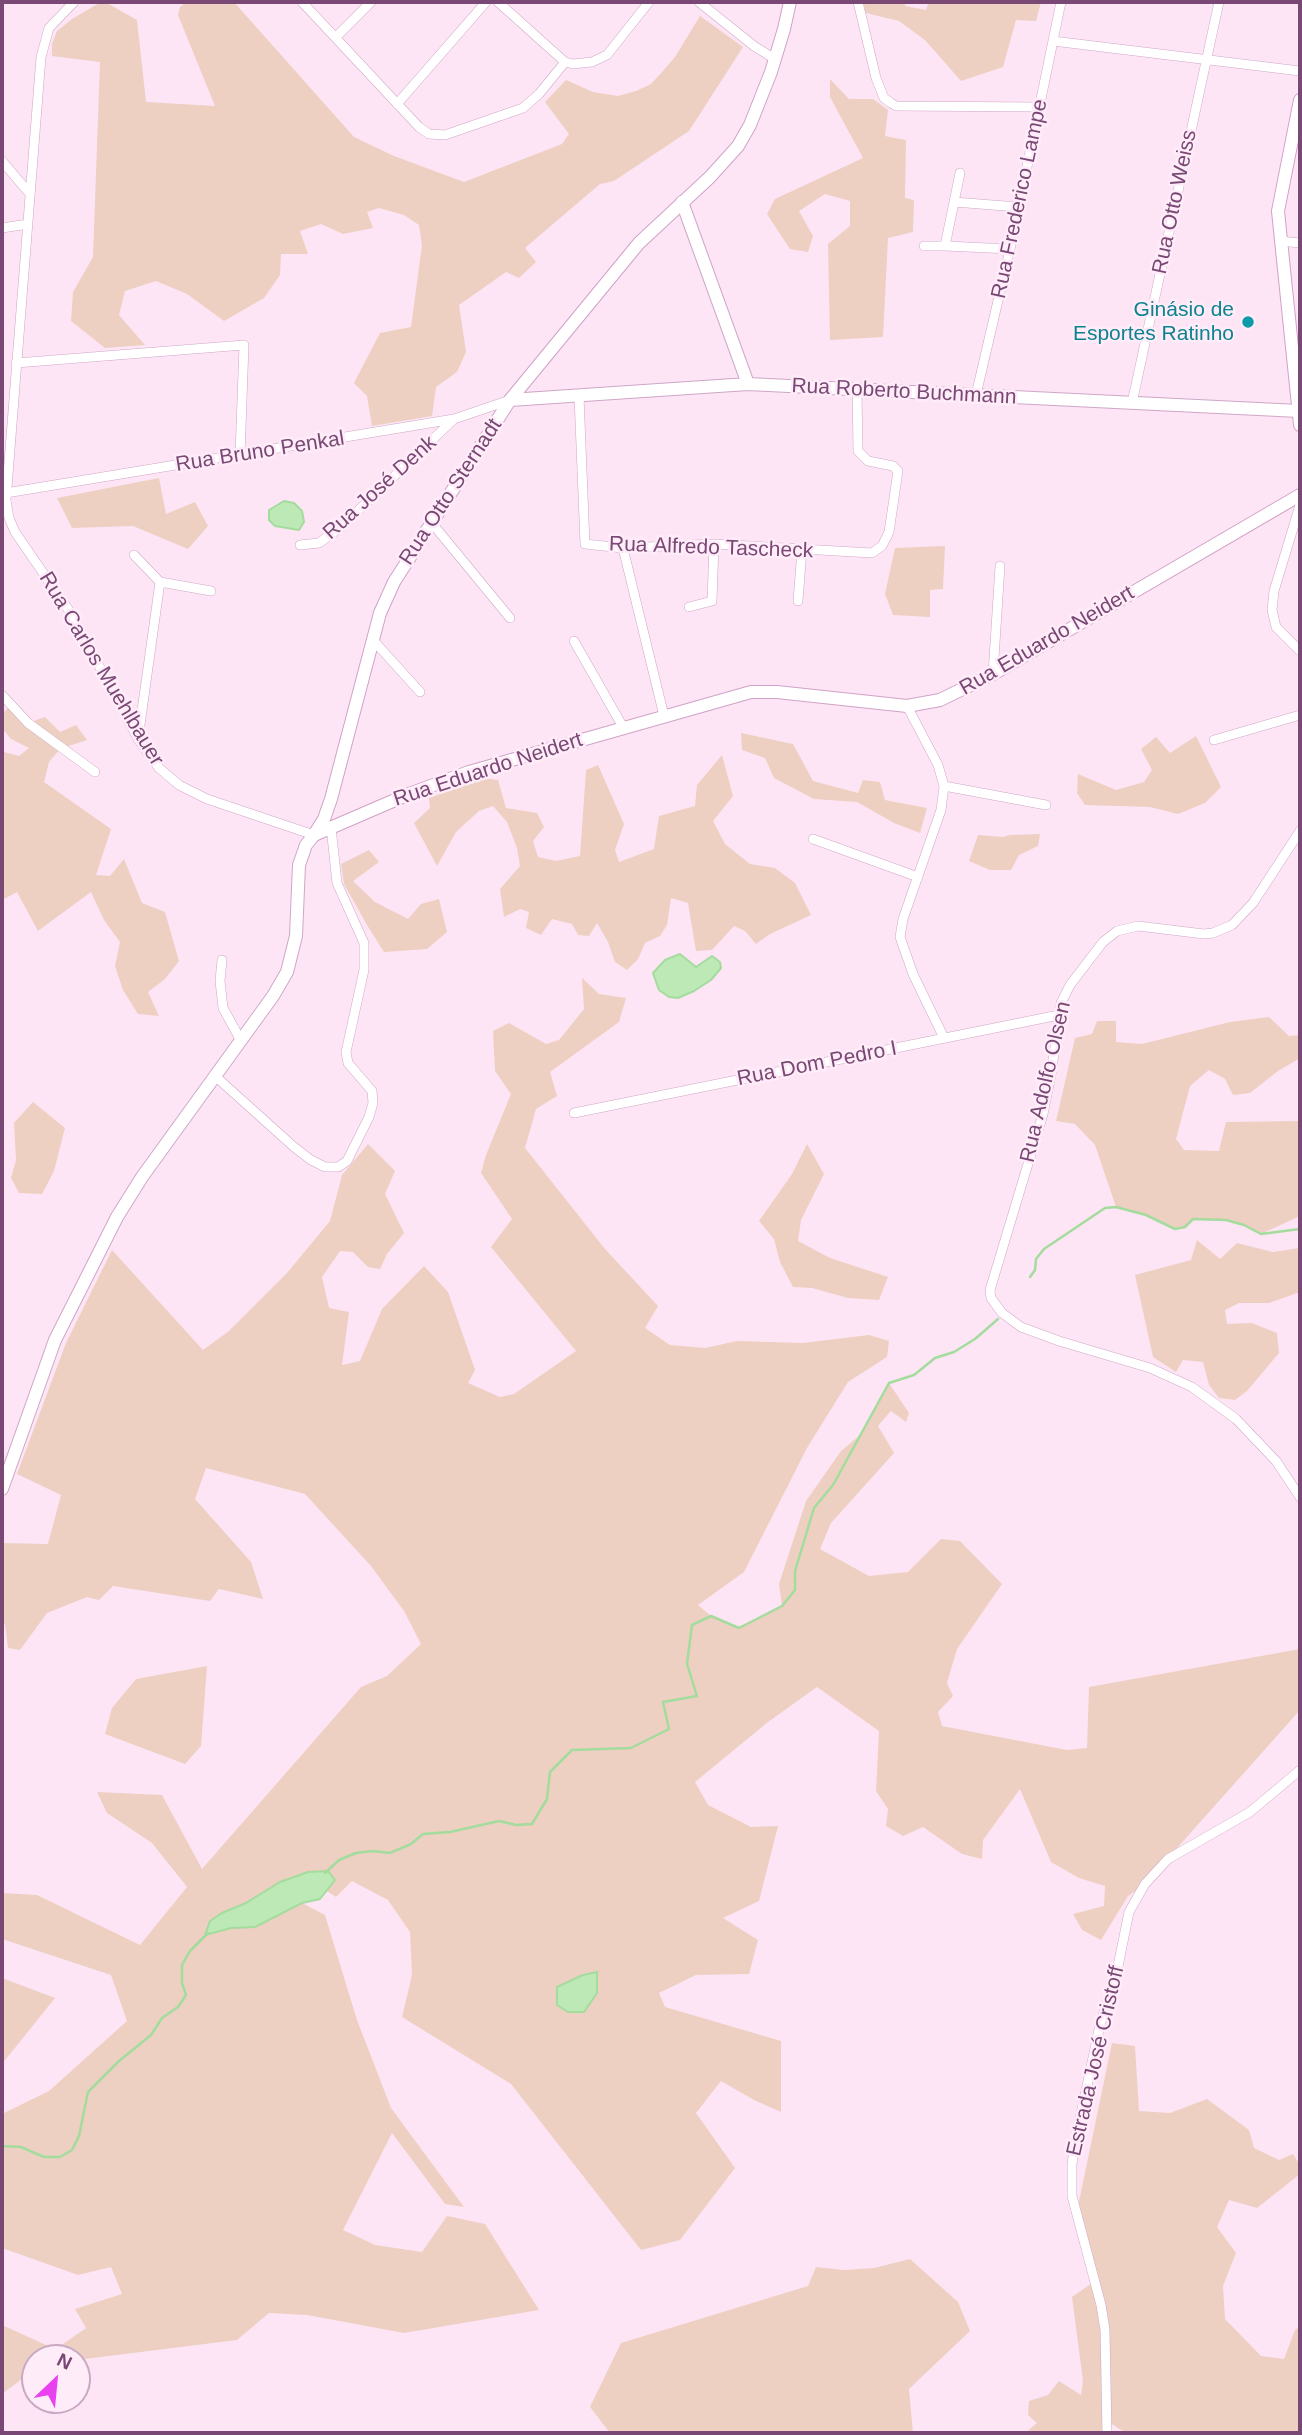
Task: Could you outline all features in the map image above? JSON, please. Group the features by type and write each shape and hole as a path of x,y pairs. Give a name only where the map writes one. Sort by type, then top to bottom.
{"main road":[{"name":"Rua Otto Sternadt","path":"314,835 324,819 331,799 388,593 510,400 621,263 652,229 710,177 738,146 753,118 775,59 790,2"},
{"path":"1300,100 1280,198 1280,242 1300,425"},
{"path":"682,202 748,384"},
{"name":"Rua Roberto Buchmann","path":"510,400 748,384 1298,411"},
{"name":"Rua Eduardo Neidert","path":"314,835 440,782 739,695 762,691 908,706 940,700 993,674 1300,495"},
{"path":"2,1489 51,1350 100,1247 142,1177 273,996 287,972 296,936 299,865 306,845 314,835"}],"street":[{"name":"Rua Carlos Muehlbauer","path":"74,2 49,28 43,48 5,498 9,518 15,532 72,615 138,739 167,777 208,799 314,835"},
{"path":"302,2 424,131 437,136 523,108 539,94 565,62"},
{"path":"336,37 371,2"},
{"path":"397,104 486,2"},
{"path":"498,2 565,62 584,64 607,55 649,2"},
{"path":"699,2 754,46 775,59"},
{"path":"858,2 876,78 884,98 891,103 902,106 1039,107"},
{"name":"Rua Frederico Lampe","path":"976,396 1010,249 1061,2"},
{"name":"Rua Otto Weiss","path":"1132,403 1219,2"},
{"path":"1053,41 1300,71"},
{"path":"2,160 30,194"},
{"path":"945,246 960,173"},
{"path":"954,202 1018,207"},
{"path":"2,228 29,224"},
{"path":"1280,242 1300,243"},
{"path":"923,246 1010,249"},
{"path":"16,363 244,345 240,455"},
{"name":"Rua Alfredo Tascheck","path":"579,396 585,544 623,548 714,544 872,553 879,550 889,532 898,471 893,466 868,461 858,451 857,390"},
{"name":"Rua Bruno Penkal","path":"5,498 454,419 510,400"},
{"path":"2,410 12,410"},
{"name":"Rua José Denk","path":"300,545 319,543 341,527 454,419"},
{"path":"1300,505 1276,584 1272,610 1276,627 1300,652"},
{"path":"431,522 510,618"},
{"path":"690,607 712,601 714,544"},
{"path":"623,548 664,716"},
{"path":"798,601 802,550"},
{"path":"134,555 160,582 211,591"},
{"path":"993,674 1000,566"},
{"path":"138,739 160,582"},
{"path":"373,640 419,692"},
{"path":"574,641 623,727"},
{"path":"2,695 28,723 95,772"},
{"path":"908,706 938,765 944,786 941,810 903,919 900,937 913,974 944,1038"},
{"path":"1214,740 1300,715"},
{"path":"944,786 1046,805"},
{"path":"214,1075 303,1154 318,1164 338,1167 350,1155 372,1110 373,1097 369,1087 346,1058 365,953 361,933 337,883 331,828"},
{"name":"Rua Adolfo Olsen","path":"1300,831 1239,920 1222,930 1204,934 1138,926 1117,931 1103,942 1070,985 1064,995 1059,1015 1043,1114 990,1290 991,1298 1010,1320 1036,1333 1150,1368 1192,1387 1236,1419 1276,1461 1300,1497"},
{"path":"813,839 918,877"},
{"path":"222,960 222,1001 227,1017 240,1039"},
{"name":"Rua Dom Pedro I","path":"574,1112 1059,1015"},
{"name":"Estrada José Cristoff","path":"1107,2433 1105,2330 1072,2196 1072,2164 1100,2025 1117,1971 1129,1912 1145,1884 1168,1859 1251,1812 1300,1770"}],"shaded area":[{"path":"101,2 137,20 146,102 215,106 178,15 180,7 187,2 234,2 354,137 394,156 464,182 562,144 569,134 545,102 566,80 593,92 618,96 651,84 675,57 700,16 743,47 689,131 614,181 600,184 525,248 536,262 519,278 506,272 459,305 466,352 457,372 436,387 432,416 372,426 367,396 354,383 380,333 411,327 422,245 419,225 404,215 379,208 367,212 373,228 343,234 321,224 300,231 308,254 281,254 280,275 264,298 224,321 187,294 156,281 125,291 119,315 145,345 105,348 71,321 73,292 93,257 100,62 52,56 52,44 57,31"},
{"path":"863,2 905,2 905,6 926,10 929,2 1041,2 1036,21 1016,20 1003,67 961,81 925,40 899,21 866,13"},
{"path":"830,79 849,99 873,99 888,110 885,136 906,140 905,198 914,200 913,232 888,238 883,337 830,340 828,244 850,226 850,201 825,194 799,211 813,236 808,252 790,249 767,214 775,199 863,158 830,97"},
{"path":"159,478 166,514 195,502 208,526 188,549 133,526 72,528 57,498"},
{"path":"284,501 294,503 302,511 304,522 299,530 275,526 269,520 269,510"},
{"path":"945,546 943,589 930,590 930,617 893,615 885,594 895,548"},
{"path":"10,706 28,723 45,717 60,732 76,725 87,740 60,749 49,762 44,782 111,829 96,875 110,876 124,859 142,903 165,912 179,961 165,979 148,992 159,1016 138,1014 123,990 115,966 120,942 104,920 91,892 38,931 17,892 2,900 2,756 4,752 19,756 29,748 11,739 2,728 2,714"},
{"path":"741,733 793,744 813,781 858,793 863,780 880,782 885,800 927,808 920,833 894,823 857,802 814,799 774,778 765,758 742,750"},
{"path":"1196,736 1221,787 1205,803 1178,814 1150,807 1085,805 1077,793 1078,774 1116,790 1144,782 1152,770 1141,749 1156,737 1170,753"},
{"path":"722,755 733,796 713,821 725,844 750,864 775,868 795,883 811,915 770,934 756,944 745,931 734,926 712,950 696,951 688,903 671,898 667,925 660,936 645,943 638,959 627,970 615,962 597,923 589,936 578,935 572,924 552,919 541,935 526,928 529,912 520,909 504,917 500,889 520,866 517,848 507,822 493,806 479,811 456,832 437,866 414,823 430,808 429,798 484,778 498,780 506,808 537,813 544,827 533,841 538,857 556,861 580,856 586,770 598,765 624,824 615,850 619,862 654,849 659,816 695,806 697,785"},
{"path":"1040,834 1038,846 1019,855 1011,870 990,870 969,861 978,835 1003,837"},
{"path":"369,850 379,862 353,881 375,902 408,919 421,904 439,899 447,932 427,949 384,952 367,925 344,884 341,864"},
{"path":"680,954 696,967 712,956 720,962 721,968 711,980 694,991 678,998 669,997 659,990 653,973 665,960"},
{"path":"582,978 599,994 626,998 619,1022 550,1072 557,1096 536,1109 525,1148 605,1249 658,1306 645,1328 670,1345 705,1348 737,1341 803,1343 869,1335 889,1341 887,1357 848,1382 807,1448 744,1572 698,1605 711,1616 739,1628 782,1606 779,1584 806,1501 841,1451 859,1436 889,1383 909,1413 906,1422 891,1411 878,1426 894,1453 831,1523 820,1549 869,1576 908,1572 941,1539 960,1541 1002,1584 957,1649 947,1683 953,1696 938,1712 942,1726 1067,1750 1087,1748 1089,1687 1300,1649 1300,1710 1145,1884 1128,1896 1101,1940 1082,1930 1073,1914 1104,1906 1105,1886 1079,1878 1051,1862 1020,1789 983,1840 982,1859 962,1854 923,1827 903,1836 886,1826 888,1809 876,1791 879,1731 817,1687 768,1722 695,1782 708,1805 751,1827 778,1826 759,1901 723,1918 758,1940 749,1974 696,1975 659,1993 665,2007 781,2041 781,2112 721,2081 696,2113 735,2168 680,2240 641,2250 511,2084 402,2017 412,1975 410,1932 388,1900 352,1881 336,1897 327,1891 335,1880 280,1882 246,1903 222,1913 206,1935 231,1928 255,1927 302,1903 325,1915 357,2020 391,2108 464,2207 445,2204 392,2133 343,2230 375,2245 422,2252 447,2216 485,2224 539,2310 404,2333 307,2315 269,2313 237,2340 91,2358 91,2344 63,2344 86,2328 75,2309 122,2294 111,2267 78,2275 2,2248 2,2114 49,2091 127,2021 111,1975 2,1939 2,1893 37,1895 140,1945 187,1887 152,1843 107,1813 97,1792 162,1795 202,1869 361,1687 387,1676 421,1644 404,1611 371,1566 305,1494 206,1468 195,1499 251,1562 263,1599 219,1589 210,1601 113,1586 99,1600 87,1597 47,1613 20,1650 8,1648 5,1624 2,1622 2,1543 48,1544 61,1495 17,1474 66,1343 112,1250 203,1350 229,1331 287,1273 330,1221 342,1175 368,1144 395,1171 385,1194 404,1233 387,1254 380,1269 368,1267 353,1252 340,1251 322,1277 329,1308 349,1312 342,1365 360,1361 382,1309 424,1266 448,1292 475,1370 468,1383 500,1397 514,1394 576,1351 491,1247 512,1219 481,1173 511,1094 495,1071 493,1031 509,1023 546,1044 559,1040 584,1009"},
{"path":"1269,1017 1289,1036 1300,1035 1300,1058 1250,1093 1233,1095 1225,1079 1209,1070 1190,1086 1176,1139 1184,1150 1219,1151 1226,1122 1300,1121 1300,1216 1261,1234 1226,1220 1193,1219 1185,1227 1175,1229 1146,1215 1116,1207 1095,1145 1075,1124 1056,1121 1075,1038 1092,1034 1097,1021 1116,1021 1116,1042 1142,1044 1230,1022"},
{"path":"33,1102 65,1128 54,1171 42,1194 19,1193 11,1178 16,1160 14,1123"},
{"path":"807,1144 824,1174 801,1220 798,1241 830,1258 888,1277 879,1300 848,1298 812,1288 793,1287 780,1262 774,1239 759,1221 792,1174"},
{"path":"1197,1240 1220,1259 1237,1243 1273,1252 1300,1248 1300,1292 1269,1303 1239,1303 1225,1310 1227,1324 1252,1323 1277,1333 1279,1353 1247,1391 1235,1400 1219,1398 1209,1385 1203,1362 1183,1360 1176,1372 1153,1357 1135,1275 1191,1260"},
{"path":"207,1666 201,1746 185,1764 105,1734 112,1708 136,1679"},
{"path":"328,1871 335,1880 320,1899 302,1903 255,1927 231,1928 205,1935 210,1921 280,1882 308,1872"},
{"path":"597,1972 597,1993 584,2012 568,2012 557,2005 557,1987 583,1975"},
{"path":"2,1978 55,1998 2,2064"},
{"path":"1112,2043 1135,2046 1139,2111 1170,2113 1207,2099 1249,2130 1254,2148 1279,2160 1293,2154 1300,2165 1300,2174 1257,2208 1229,2200 1217,2227 1236,2253 1223,2286 1225,2319 1261,2356 1284,2359 1295,2330 1300,2327 1300,2433 1126,2433 1107,2421 1107,2433 1025,2433 1037,2423 1028,2415 1029,2401 1048,2395 1059,2381 1081,2395 1083,2381 1072,2297 1095,2281 1077,2211"},
{"path":"910,2259 958,2302 970,2331 909,2389 913,2433 610,2433 590,2407 621,2343 808,2286 816,2267 844,2270 874,2268"},
{"path":"2,2325 44,2344 21,2344 21,2380 2,2394"}],"waterway":[{"path":"1030,1277 1035,1270 1036,1259 1044,1249 1105,1208 1116,1207 1146,1215 1175,1229 1185,1227 1193,1219 1226,1220 1261,1234 1300,1229"},
{"path":"325,1873 339,1860 356,1853 390,1853 411,1844 423,1834 450,1832 499,1821 516,1825 532,1824 547,1799 550,1772 572,1750 631,1748 669,1729 663,1702 697,1696 687,1664 692,1625 711,1616 739,1628 782,1606 795,1590 795,1571 814,1508 833,1485 889,1383 914,1375 935,1358 954,1352 975,1339 998,1319"},
{"path":"2,2146 21,2147 44,2157 60,2157 72,2150 79,2136 88,2092 119,2061 151,2035 162,2018 178,2007 186,1995 182,1983 182,1965 190,1951 208,1933"}],"place":[{"name":"Ginásio de Esportes Ratinho","path":"1248,322"}]}
